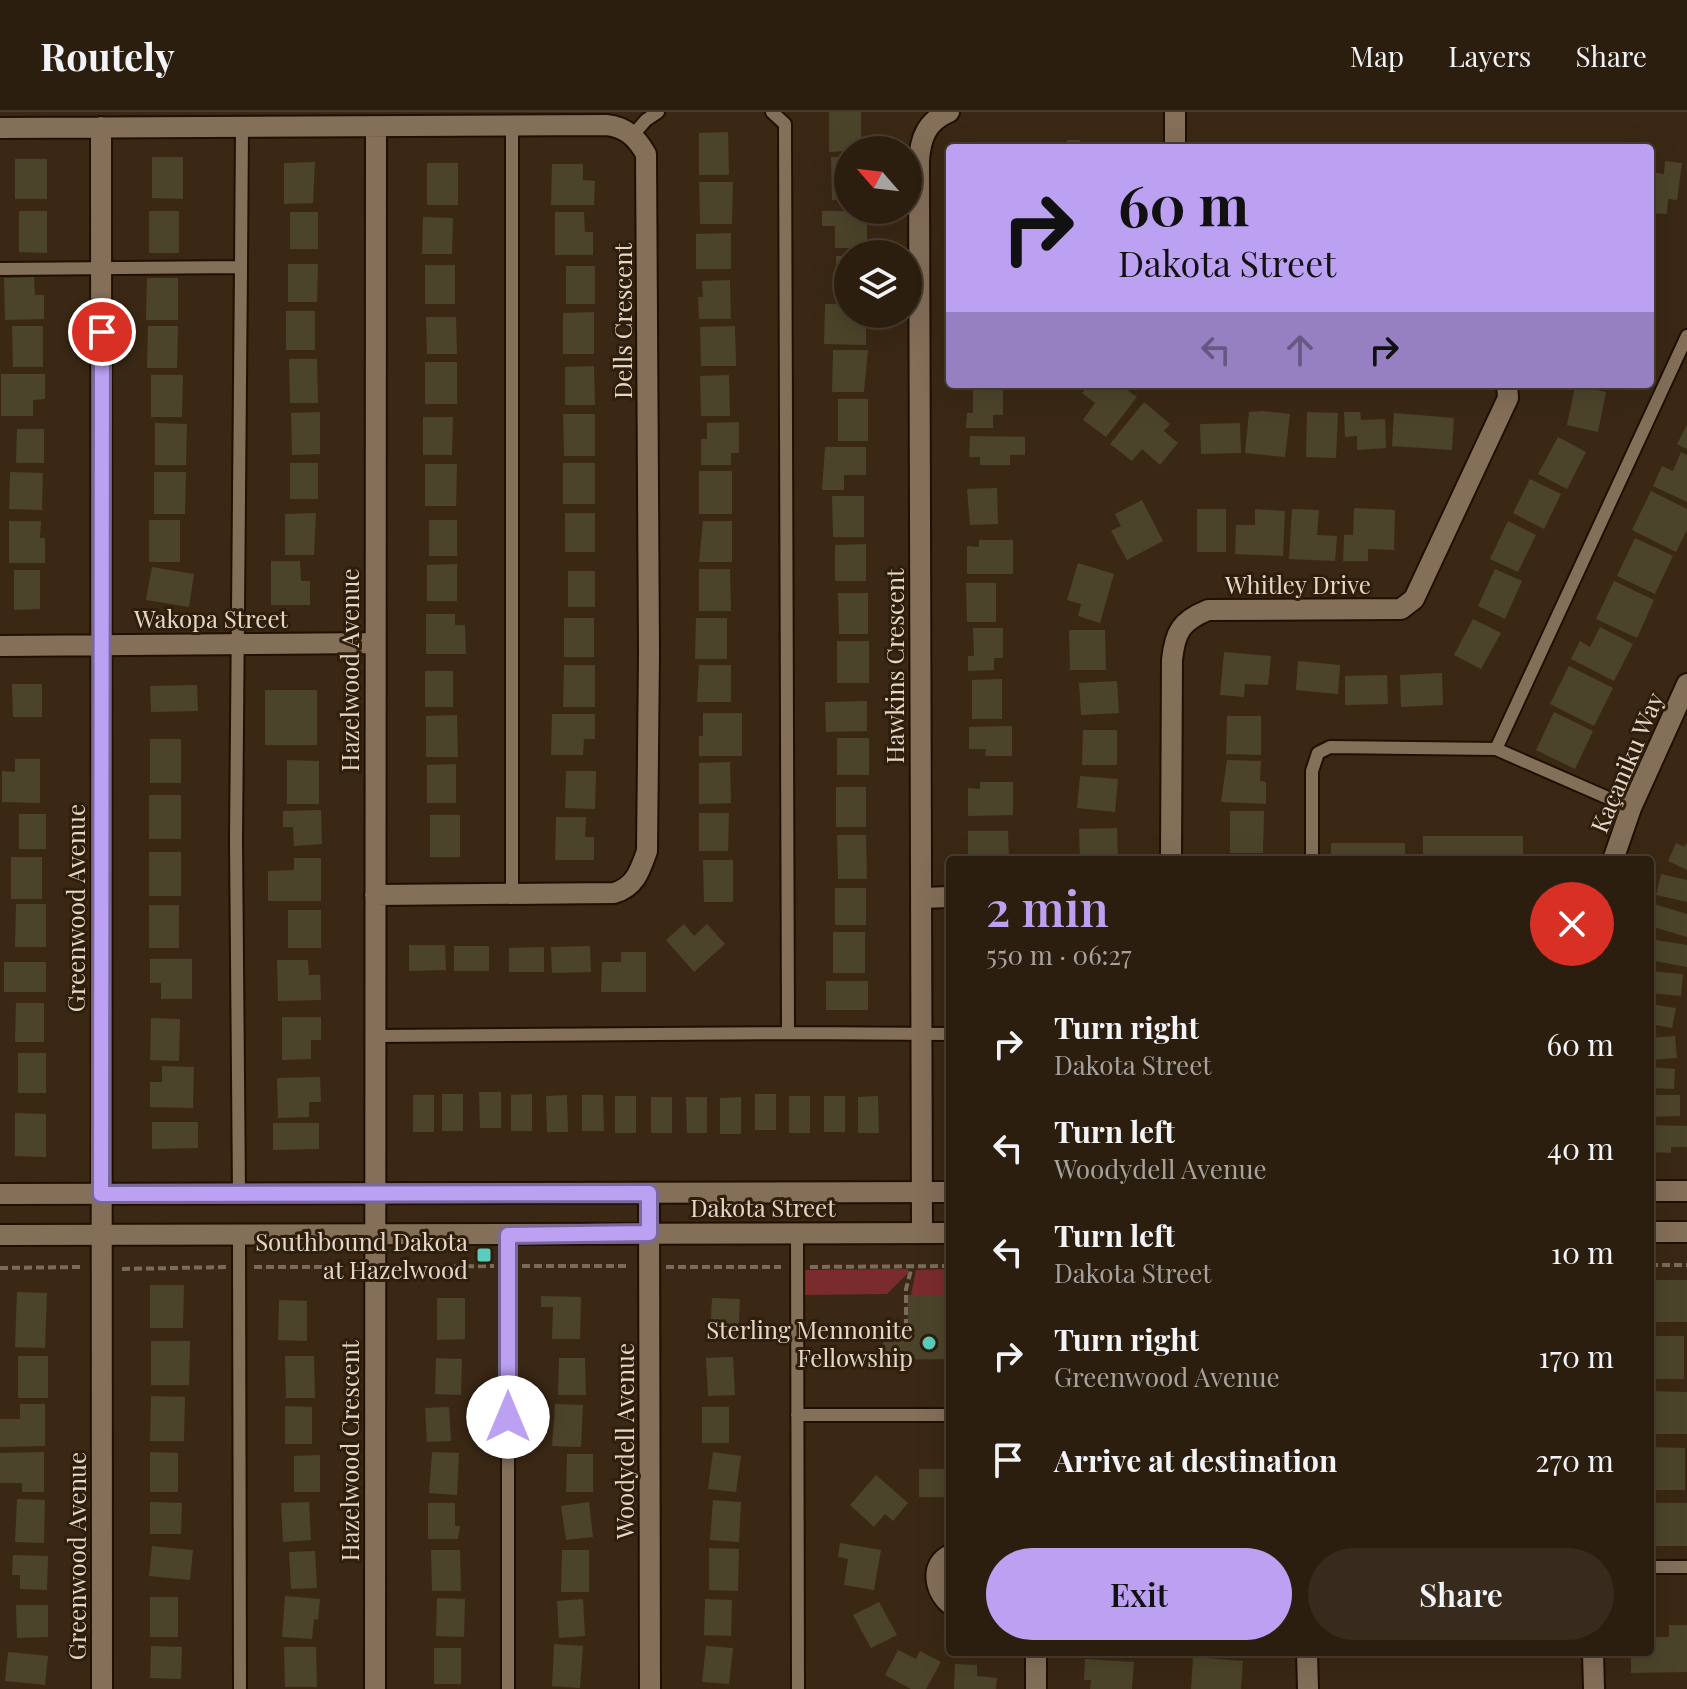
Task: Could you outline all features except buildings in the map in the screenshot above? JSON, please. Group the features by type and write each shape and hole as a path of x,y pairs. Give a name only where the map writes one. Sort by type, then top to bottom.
{"street":[{"name":"Hawkins Crescent","path":"922,1233 919,147 927,129 939,116 949,112"},
{"path":"1175,112 1175,144"},
{"path":"0,128 606,125 624,128 633,135"},
{"name":"Greenwood Avenue","path":"101,127 102,1689"},
{"name":"Hazelwood Avenue","path":"375,1214 376,127"},
{"name":"Dells Crescent","path":"375,895 614,893 634,882 647,851 648,165 646,154 633,135"},
{"name":"Whitley Drive","path":"1171,856 1172,660 1174,640 1181,628 1193,616 1208,610 1401,609 1407,606 1414,599 1508,398 1507,388"},
{"name":"Wakopa Street","path":"0,646 375,643"},
{"name":"Kaçaniku Way","path":"1614,856 1631,808 1687,684"},
{"path":"921,898 946,897"},
{"path":"1654,1191 1687,1191"},
{"name":"Dakota Street","path":"0,1235 239,1234 375,1214 649,1193 946,1192"},
{"name":"Woodydell Avenue","path":"649,1193 650,1689"},
{"name":"Dakota Street","path":"0,1194 239,1194 508,1235 946,1233"},
{"name":"Hazelwood Crescent","path":"375,1214 375,1689"},
{"path":"1654,1232 1687,1232"},
{"path":"946,1556 939,1565 936,1586 946,1600"},
{"path":"1036,1656 1036,1689"},
{"path":"1307,1656 1308,1689"},
{"path":"1593,1656 1594,1689"}],"lane":[{"path":"633,135 658,112"},
{"path":"772,112 785,124 788,1033"},
{"path":"512,126 512,894"},
{"path":"239,1194 236,840 242,127"},
{"path":"0,269 241,267"},
{"path":"1496,749 1687,336"},
{"path":"1312,856 1312,771 1318,753 1330,747 1496,749 1631,808"},
{"path":"375,1036 946,1034"},
{"path":"239,1234 240,1689"},
{"path":"797,1234 798,1689"},
{"path":"508,1235 508,1689"},
{"path":"797,1415 946,1415"},
{"path":"1654,1567 1687,1567"}],"path":[{"path":"1654,1265 1687,1265"},
{"path":"906,1327 906,1289 912,1266"},
{"path":"0,1268 946,1266"}],"shaded area":[{"path":"908,1269 908,1273 887,1294 804,1295 803,1270"},
{"path":"946,1269 946,1295 911,1295 916,1270"}],"place":[{"name":"Southbound Dakota at Hazelwood","path":"484,1255"},
{"name":"Sterling Mennonite Fellowship","path":"929,1343"}],"route":[{"path":"102,332 101,1194 649,1193 649,1233 508,1235 508,1417"}]}
